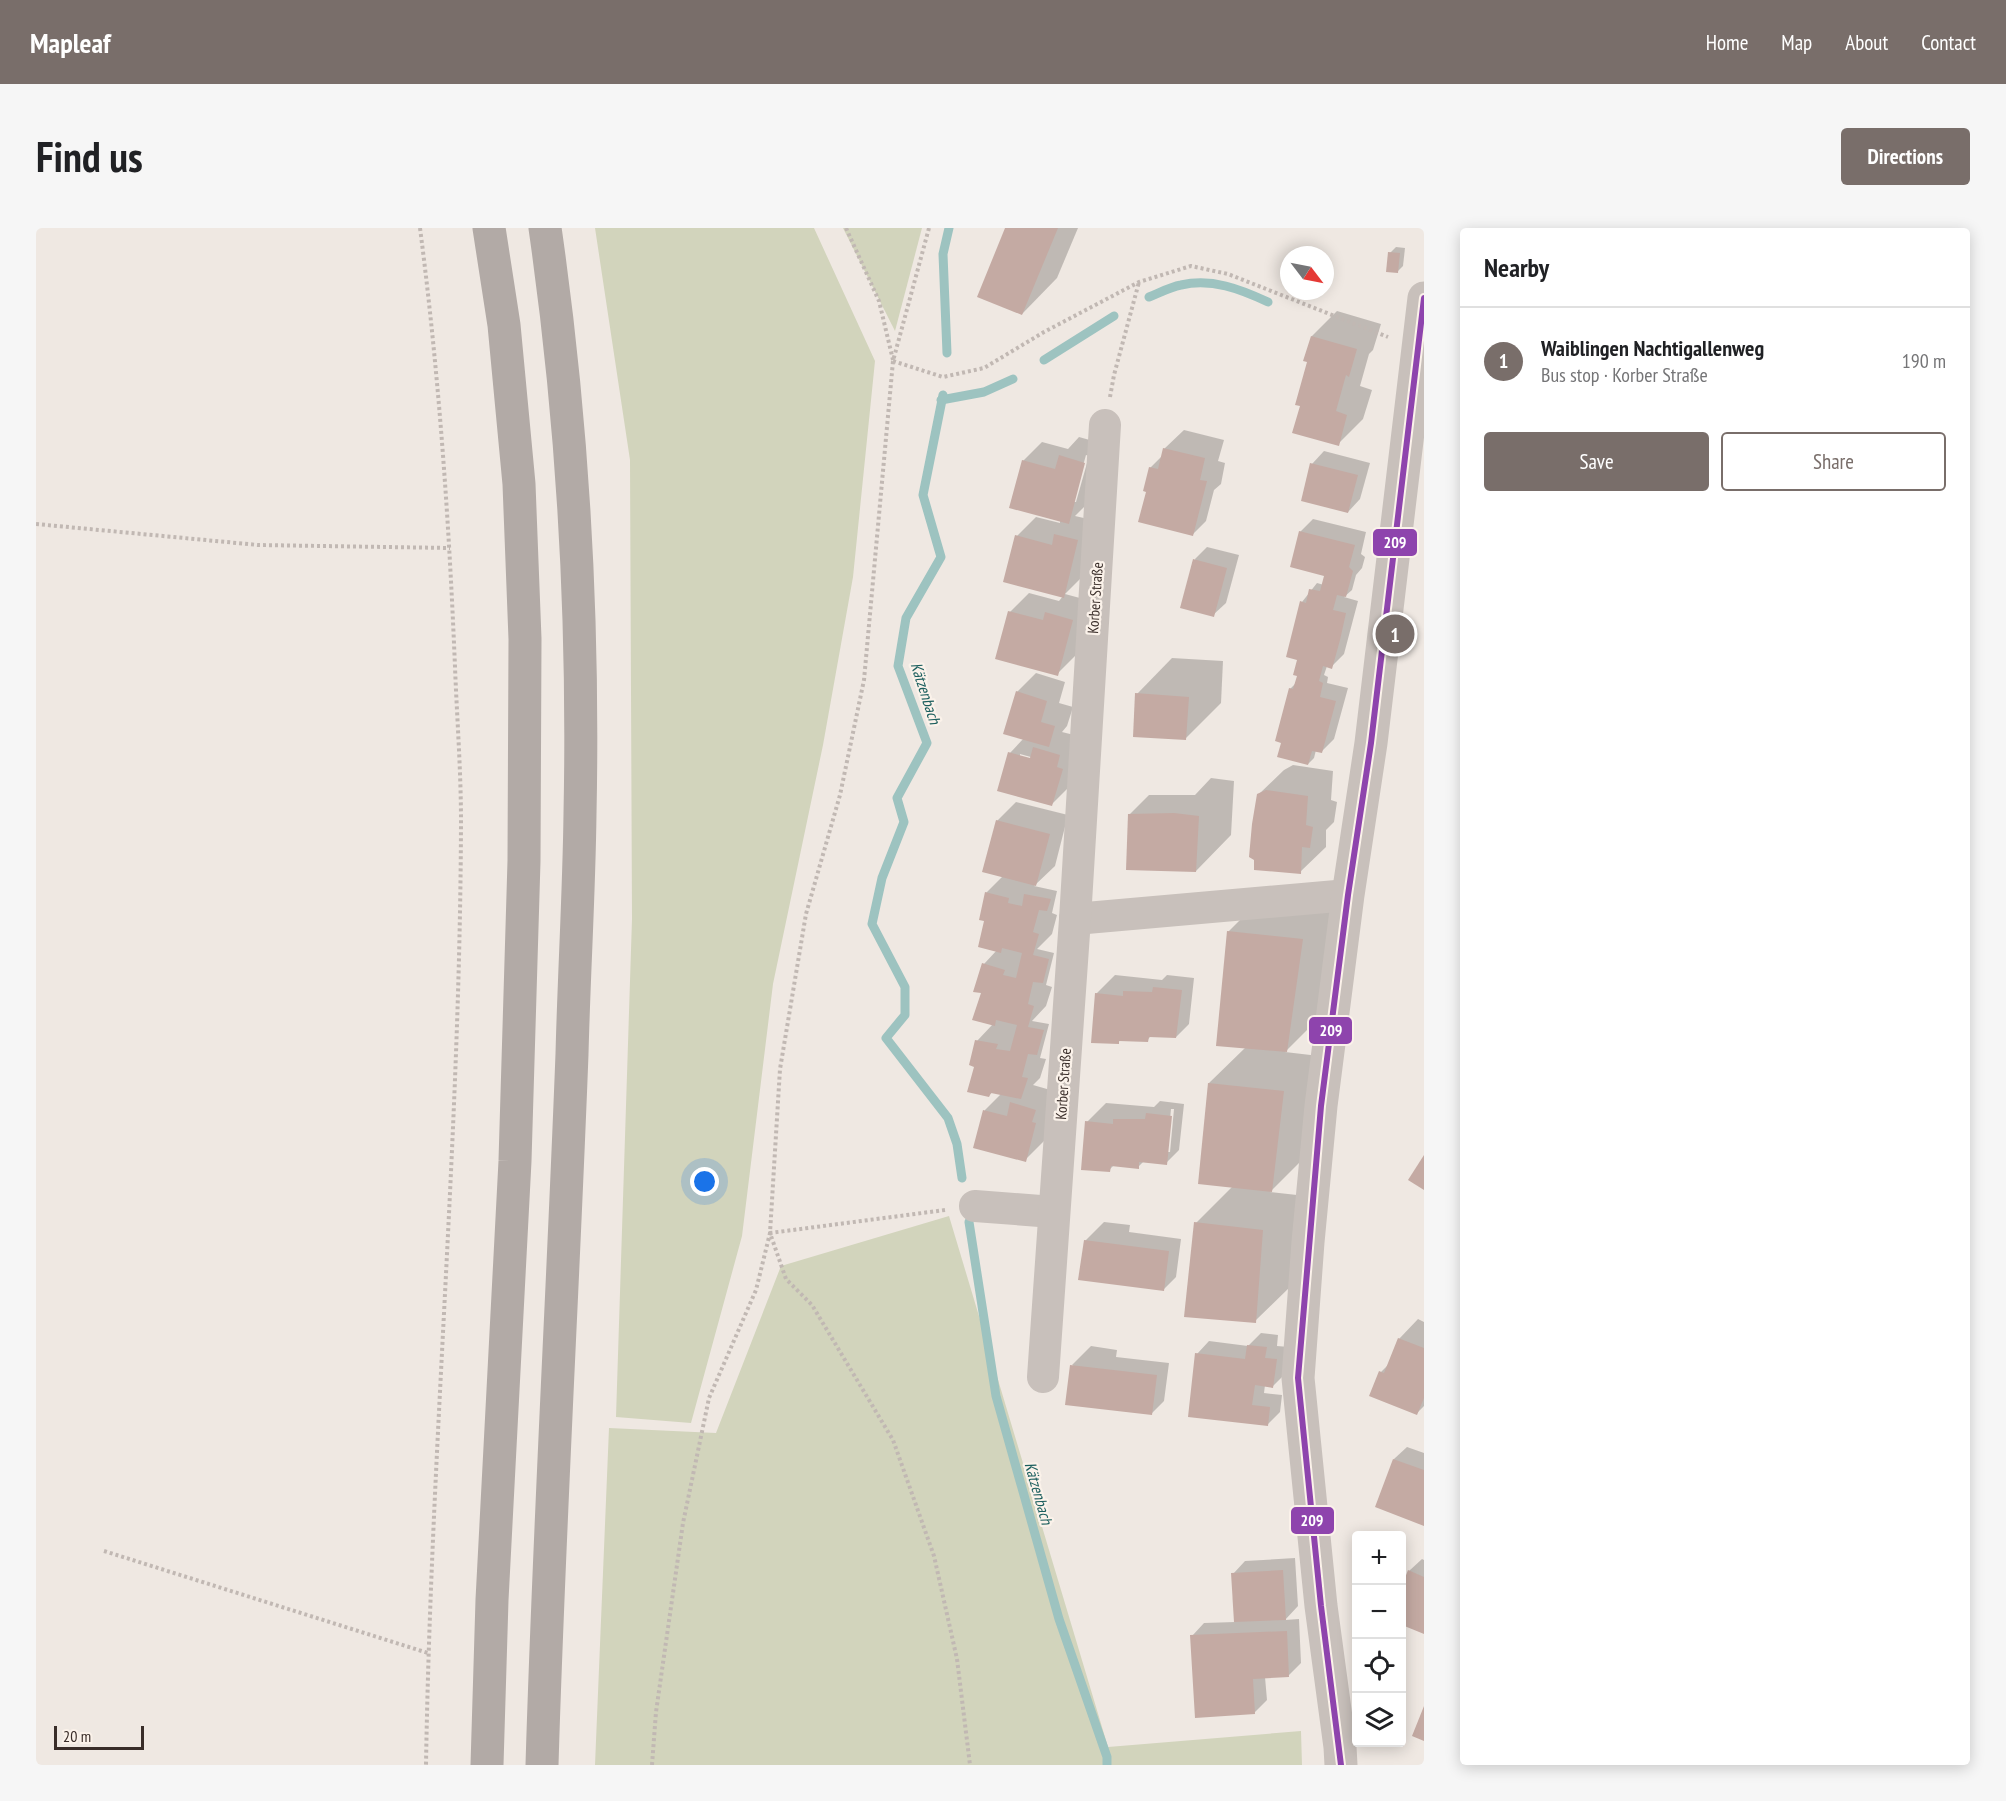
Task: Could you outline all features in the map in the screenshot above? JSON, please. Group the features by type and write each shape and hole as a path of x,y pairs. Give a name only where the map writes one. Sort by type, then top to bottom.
{"highway":[{"path":"487,1765 492,1600 515,1149 524,861 525,639 519,484 504,326 489,228"},
{"path":"543,1765 547,1596 566,1190 580,814 580,638 573,489 557,312 545,228"}],"street":[{"path":"1341,1765 1321,1606 1298,1378 1319,1128 1348,895 1372,733 1424,298"},
{"name":"Korber Straße","path":"1043,1377 1106,425"},
{"path":"1075,919 1348,895"},
{"path":"975,1206 1053,1212"}],"path":[{"path":"420,228 433,326 450,548 461,819 456,1093 428,1653 426,1765"},
{"path":"846,228 879,301 893,361"},
{"path":"652,1765 656,1712 683,1523 709,1398 756,1290 770,1233 783,1047 806,914 840,795 864,680 893,361 929,228"},
{"path":"893,361 943,377 984,368 1044,332 1140,282 1191,266 1228,273 1389,338"},
{"path":"1106,425 1114,375 1140,282"},
{"path":"36,524 258,545 450,548"},
{"path":"770,1233 975,1206"},
{"path":"770,1233 786,1279 812,1305 893,1440 934,1556 957,1659 969,1765"},
{"path":"104,1551 428,1653"}],"green space":[{"path":"595,228 814,228 875,361 853,577 823,745 773,984 742,1236 691,1423 616,1417 632,919 630,460"},
{"path":"843,228 922,228 895,331"},
{"path":"949,1216 1108,1747 1301,1731 1302,1765 595,1765 609,1428 716,1433 781,1266"}],"building":[{"path":"1005,228 1058,228 1022,315 977,297"},
{"path":"1388,252 1400,253 1398,273 1386,272"},
{"path":"1311,336 1357,349 1349,377 1346,375 1336,411 1347,415 1339,446 1292,433 1300,406 1295,405 1307,362 1303,361"},
{"path":"1163,448 1205,458 1200,480 1207,481 1193,536 1138,522 1146,492 1143,491 1149,467 1158,469"},
{"path":"1059,455 1085,463 1069,524 1009,508 1022,460 1055,469"},
{"path":"1310,463 1358,475 1348,513 1301,501"},
{"path":"1299,531 1355,545 1349,567 1353,571 1346,597 1337,595 1333,610 1346,613 1340,640 1332,669 1323,666 1319,681 1323,683 1320,697 1336,701 1322,753 1312,751 1308,765 1277,757 1281,743 1275,741 1289,688 1293,689 1297,676 1293,675 1297,660 1286,657 1300,601 1306,603 1309,589 1320,591 1324,576 1290,567"},
{"path":"1054,534 1078,540 1064,598 1003,582 1015,535 1052,545"},
{"path":"1193,559 1227,568 1214,617 1180,608"},
{"path":"1008,611 1043,620 1045,612 1073,620 1058,676 995,659"},
{"path":"1016,691 1047,701 1041,722 1055,726 1049,747 1003,734"},
{"path":"1135,693 1189,697 1186,740 1133,737"},
{"path":"1033,747 1060,755 1057,767 1063,769 1052,806 997,791 1008,752 1030,758"},
{"path":"1266,790 1308,796 1306,825 1313,827 1310,848 1302,847 1301,874 1254,870 1254,860 1249,857 1252,824 1257,794"},
{"path":"1174,813 1199,816 1196,872 1126,870 1128,814"},
{"path":"996,820 1050,834 1036,886 982,872"},
{"path":"985,892 1009,898 1008,903 1022,906 1024,894 1051,899 1047,911 1039,910 1033,932 1039,934 1033,955 1049,959 1043,983 1033,982 1028,1004 1034,1006 1028,1027 1044,1030 1037,1055 1028,1054 1022,1077 1028,1078 1021,1099 991,1093 989,1097 967,1092 974,1067 969,1065 975,1040 998,1044 996,1049 1010,1051 1017,1025 996,1020 995,1026 972,1020 981,993 973,992 982,963 1005,970 1003,975 1016,978 1022,953 1002,948 1001,953 978,947 984,921 979,920"},
{"path":"1227,931 1303,939 1287,1052 1216,1046"},
{"path":"1153,987 1182,990 1176,1038 1149,1037 1148,1042 1119,1041 1119,1044 1091,1043 1095,993 1123,996 1123,991 1152,992"},
{"path":"1208,1083 1284,1091 1272,1192 1198,1184"},
{"path":"1010,1102 1036,1110 1032,1122 1036,1123 1026,1162 973,1148 983,1110 1007,1116"},
{"path":"1146,1113 1172,1116 1167,1165 1139,1162 1139,1169 1111,1166 1110,1172 1081,1170 1085,1121 1113,1124 1113,1119 1145,1119"},
{"path":"1424,1155 1424,1190 1408,1180"},
{"path":"1194,1222 1263,1230 1256,1323 1184,1317"},
{"path":"1084,1240 1169,1251 1164,1291 1078,1280"},
{"path":"1398,1338 1424,1348 1424,1398 1417,1415 1369,1396 1379,1371 1384,1373"},
{"path":"1247,1345 1267,1347 1265,1358 1277,1359 1273,1388 1255,1385 1252,1405 1270,1407 1268,1426 1188,1417 1195,1353 1245,1359"},
{"path":"1070,1365 1157,1375 1152,1415 1065,1405"},
{"path":"1393,1459 1424,1470 1424,1526 1375,1507"},
{"path":"1283,1570 1286,1620 1234,1622 1231,1573"},
{"path":"1408,1570 1424,1577 1424,1634 1406,1627 1406,1575"},
{"path":"1287,1631 1289,1677 1253,1679 1255,1714 1195,1718 1190,1635"},
{"path":"1424,1706 1424,1741 1412,1736"}],"waterway":[{"name":"Kätzenbach","path":"947,353 943,254 949,228"},
{"path":"1149,297 1177,286 1204,283 1226,286 1268,302"},
{"path":"1044,360 1114,316"},
{"path":"941,400 984,392 1013,379"},
{"name":"Kätzenbach","path":"943,395 923,495 941,557 906,618 898,666 927,743 897,798 904,822 882,878 872,924 905,987 905,1015 886,1038 948,1118 957,1144 962,1178"},
{"name":"Kätzenbach","path":"969,1222 996,1396 1059,1619 1107,1757 1107,1765"}],"transit line":[{"name":"209","path":"1341,1765 1321,1606 1298,1378 1321,1106 1348,895 1371,743 1424,298"}],"place":[{"name":"Waiblingen Nachtigallenweg","path":"1395,634"}]}
